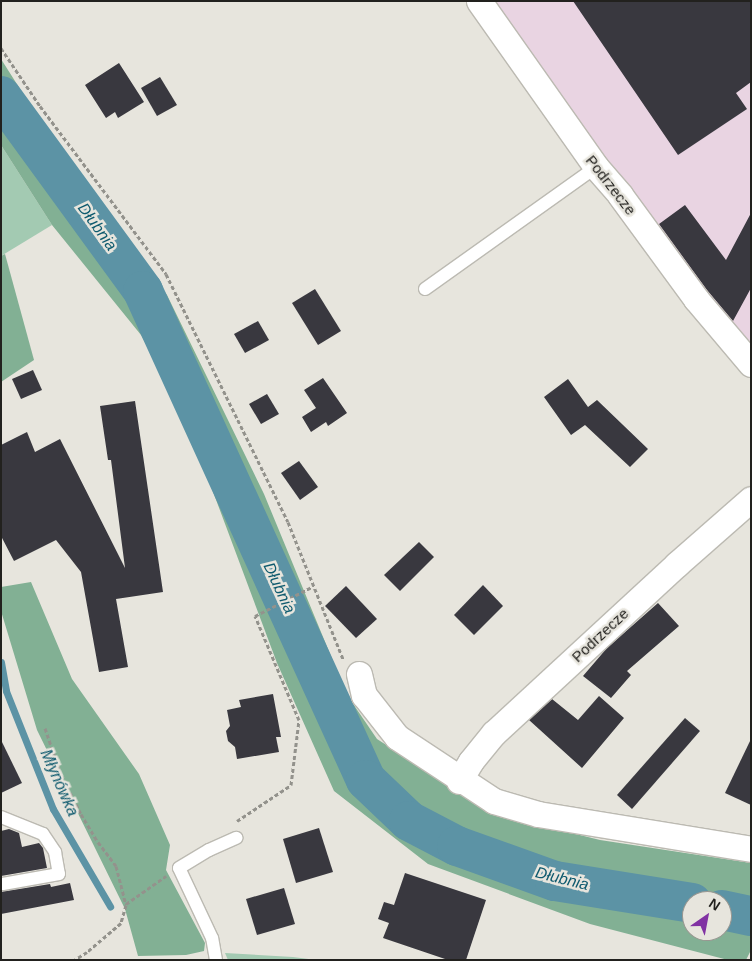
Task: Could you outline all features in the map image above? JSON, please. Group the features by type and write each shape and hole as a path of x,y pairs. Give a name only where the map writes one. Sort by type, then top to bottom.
{"street":[{"name":"Podrzecze","path":"479,1 596,167 620,195 696,299 751,364"},
{"name":"Podrzecze","path":"459,781 471,761 494,733 677,564 751,499"},
{"path":"359,674 364,695 396,738 459,781 494,801 538,814 751,850"}],"lane":[{"path":"425,289 596,167"},
{"path":"1,817 43,834 55,852 60,874 3,884"},
{"path":"216,960 212,938 179,868 209,850 236,838"}],"path":[{"path":"1,48 40,106 166,274 288,522 312,587 345,664 359,674"},
{"path":"230,825 291,785 299,720 255,616 312,587"},
{"path":"45,728 61,775 81,814 98,842 116,866 126,904 121,923 87,952 74,960"},
{"path":"126,904 149,886 179,868"}],"shaded area":[{"path":"492,1 751,1 751,355 742,346"}],"green space":[{"path":"1,59 34,111 167,295 264,494 347,695 377,739 491,813 600,840 751,863 751,950 746,960 728,960 590,924 428,864 334,791 277,663 184,414 141,335 52,225 1,145"},
{"path":"1,145 52,225 1,256"},
{"path":"5,254 34,360 1,382 1,256"},
{"path":"31,582 72,679 139,774 170,845 166,870 205,943 204,951 186,955 138,956 125,909 37,730 1,611 1,587"},
{"path":"225,953 293,957 316,960 228,960"}],"building":[{"path":"573,1 751,1 751,82 736,93 747,109 678,155"},
{"path":"119,63 144,102 118,118 115,112 106,118 85,85"},
{"path":"160,77 177,105 157,116 141,88"},
{"path":"685,205 726,260 751,213 751,288 733,321 707,290 659,224"},
{"path":"315,289 341,331 318,345 292,303"},
{"path":"258,321 269,340 245,353 234,334"},
{"path":"33,370 42,390 21,399 12,379"},
{"path":"323,378 347,413 328,426 326,422 311,432 302,417 316,408 304,390"},
{"path":"568,379 588,407 597,400 648,449 630,467 585,425 571,435 544,397"},
{"path":"267,394 279,414 261,424 249,404"},
{"path":"135,401 163,592 116,599 128,667 99,672 81,572 56,540 14,561 1,536 1,445 27,432 35,452 60,439 125,568 111,460 108,460 100,406"},
{"path":"299,461 318,487 300,500 281,473"},
{"path":"419,542 434,557 400,591 384,575"},
{"path":"483,585 503,606 474,635 454,615"},
{"path":"346,586 377,619 356,638 325,606"},
{"path":"658,603 679,626 627,671 631,675 611,698 583,676 607,648"},
{"path":"273,694 281,737 276,737 279,752 237,759 235,747 228,741 226,731 230,726 227,710 241,707 239,700"},
{"path":"599,696 624,718 582,768 529,720 552,699 578,720"},
{"path":"685,718 700,731 632,809 617,795"},
{"path":"751,739 751,805 725,793"},
{"path":"1,740 22,783 1,793"},
{"path":"319,828 333,872 296,883 283,839"},
{"path":"9,829 19,833 22,847 39,843 43,848 47,868 1,876 1,831"},
{"path":"405,873 486,900 466,960 448,960 383,938 389,923 378,919 384,902 394,905"},
{"path":"70,883 74,900 1,914 1,892 50,884 51,887"},
{"path":"284,888 295,924 257,935 246,899"}],"waterway":[{"name":"Dłubnia","path":"1,96 143,291 366,780 409,821 457,846 555,881 682,901"},
{"name":"Młynówka","path":"1,662 6,691 53,809 110,906"},
{"name":"Dłubnia","path":"732,912 751,916"}]}
